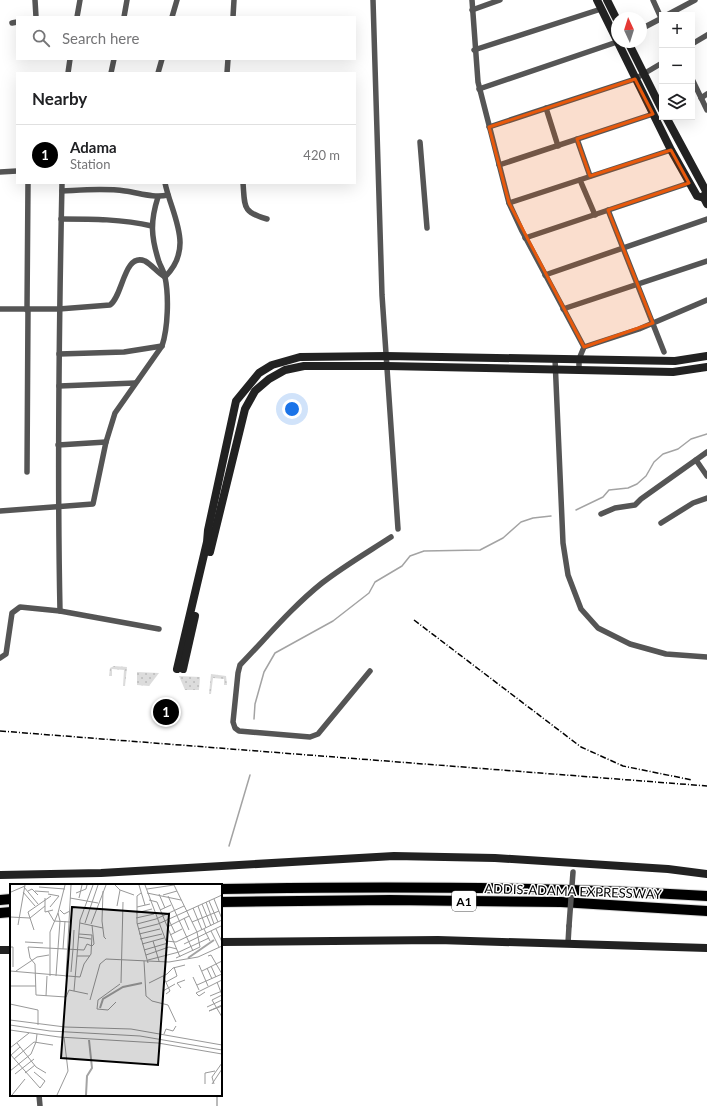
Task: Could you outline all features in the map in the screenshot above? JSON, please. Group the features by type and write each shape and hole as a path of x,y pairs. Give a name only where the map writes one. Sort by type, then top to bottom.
{"highway":[{"name":"ADDIS-ADAMA EXPRESSWAY","path":"222,889 383,886 632,891 707,896"},
{"path":"0,900 10,899"},
{"name":"ADDIS-ADAMA EXPRESSWAY","path":"222,902 390,900 561,902 707,911"},
{"path":"0,913 10,912"}],"street":[{"path":"36,0 36,16"},
{"path":"77,16 80,0"},
{"path":"124,16 127,0"},
{"path":"172,16 177,0"},
{"path":"233,16 234,0"},
{"path":"372,0 381,287 398,529"},
{"path":"472,0 474,50 479,88 508,203 525,238 584,347"},
{"path":"472,10 500,0"},
{"path":"597,0 611,30"},
{"path":"607,0 613,12"},
{"path":"652,0 659,13"},
{"path":"673,12 695,0"},
{"path":"474,50 601,9"},
{"path":"647,26 659,20"},
{"path":"695,42 707,35"},
{"path":"479,88 611,44"},
{"path":"620,48 689,183 697,196 705,201 706,191 668,120"},
{"path":"631,48 659,104"},
{"path":"68,72 70,60"},
{"path":"111,72 114,60"},
{"path":"158,72 162,60"},
{"path":"227,72 228,60"},
{"path":"488,127 635,78 659,65"},
{"path":"694,84 707,110"},
{"path":"701,98 707,94"},
{"path":"546,108 558,146"},
{"path":"498,165 653,114"},
{"path":"577,139 590,176"},
{"path":"420,142 427,228"},
{"path":"508,203 671,150"},
{"path":"0,172 16,171"},
{"path":"580,180 595,215"},
{"path":"525,238 689,183"},
{"path":"27,472 28,184"},
{"path":"60,611 58,445 62,184"},
{"path":"165,277 173,269 178,257 180,238 178,220 168,195 166,184"},
{"path":"243,184 245,206 248,211 252,215 267,219"},
{"path":"62,191 93,189 124,191 158,197 168,195"},
{"path":"0,511 58,508 93,504 106,442 115,413 162,346 166,336 167,296 165,277 159,261 152,226 152,213 158,197"},
{"path":"608,210 664,352"},
{"path":"61,220 104,219 130,221 152,226"},
{"path":"545,275 707,219"},
{"path":"0,309 59,310 110,305 115,302 119,294 123,278 130,265 138,261 145,261 165,277"},
{"path":"563,309 707,261"},
{"path":"579,369 579,359 584,347 653,323 707,300"},
{"path":"59,354 124,352 162,346"},
{"path":"707,356 674,361 386,356 300,357 272,365 259,373 236,401 180,669 245,409 255,391 269,379 285,370 304,366 579,369 673,372 707,367"},
{"path":"555,359 562,534 568,575 581,608 598,628 630,644 666,654 707,657"},
{"path":"59,386 135,383"},
{"path":"58,445 106,442"},
{"path":"601,514 615,508 635,505 641,499 707,452"},
{"path":"696,460 707,476"},
{"path":"662,523 694,503 707,498"},
{"path":"370,671 318,734 310,737 239,731 235,728 233,722 240,665 288,614 321,584 351,561 391,537"},
{"path":"0,658 6,654 10,618 16,609 30,607 60,611 159,629"},
{"path":"0,875 101,873 394,856 495,858 668,869 707,874"},
{"path":"568,943 573,863"},
{"path":"222,942 438,940 707,948"}],"highlighted area":[{"path":"635,79 653,114 577,139 590,176 671,150 689,183 608,210 653,323 584,347 509,203 489,127"}],"shaded area":[{"path":"114,666 127,667 125,686 123,686 124,670 112,669 112,676 109,676 110,668"},
{"path":"137,672 159,673 149,686 137,685"},
{"path":"211,674 226,676 227,685 224,685 224,679 213,678 211,694 209,694"},
{"path":"179,676 200,677 199,690 185,690"}],"waterway":[{"path":"576,510 603,497 609,490 628,488 637,484 646,476 654,462 663,454 678,449 691,439 707,434"},
{"path":"254,719 255,704 264,672 275,653 333,621 369,593 375,582 402,566 410,556 424,551 480,550 503,538 521,522 533,518 551,516"},
{"path":"229,846 250,775"},
{"path":"217,1096 217,1106"}],"railway":[{"path":"414,620 581,747 623,766 692,780"},
{"path":"0,731 707,786"}],"place":[{"name":"Adama","path":"166,712"}]}
